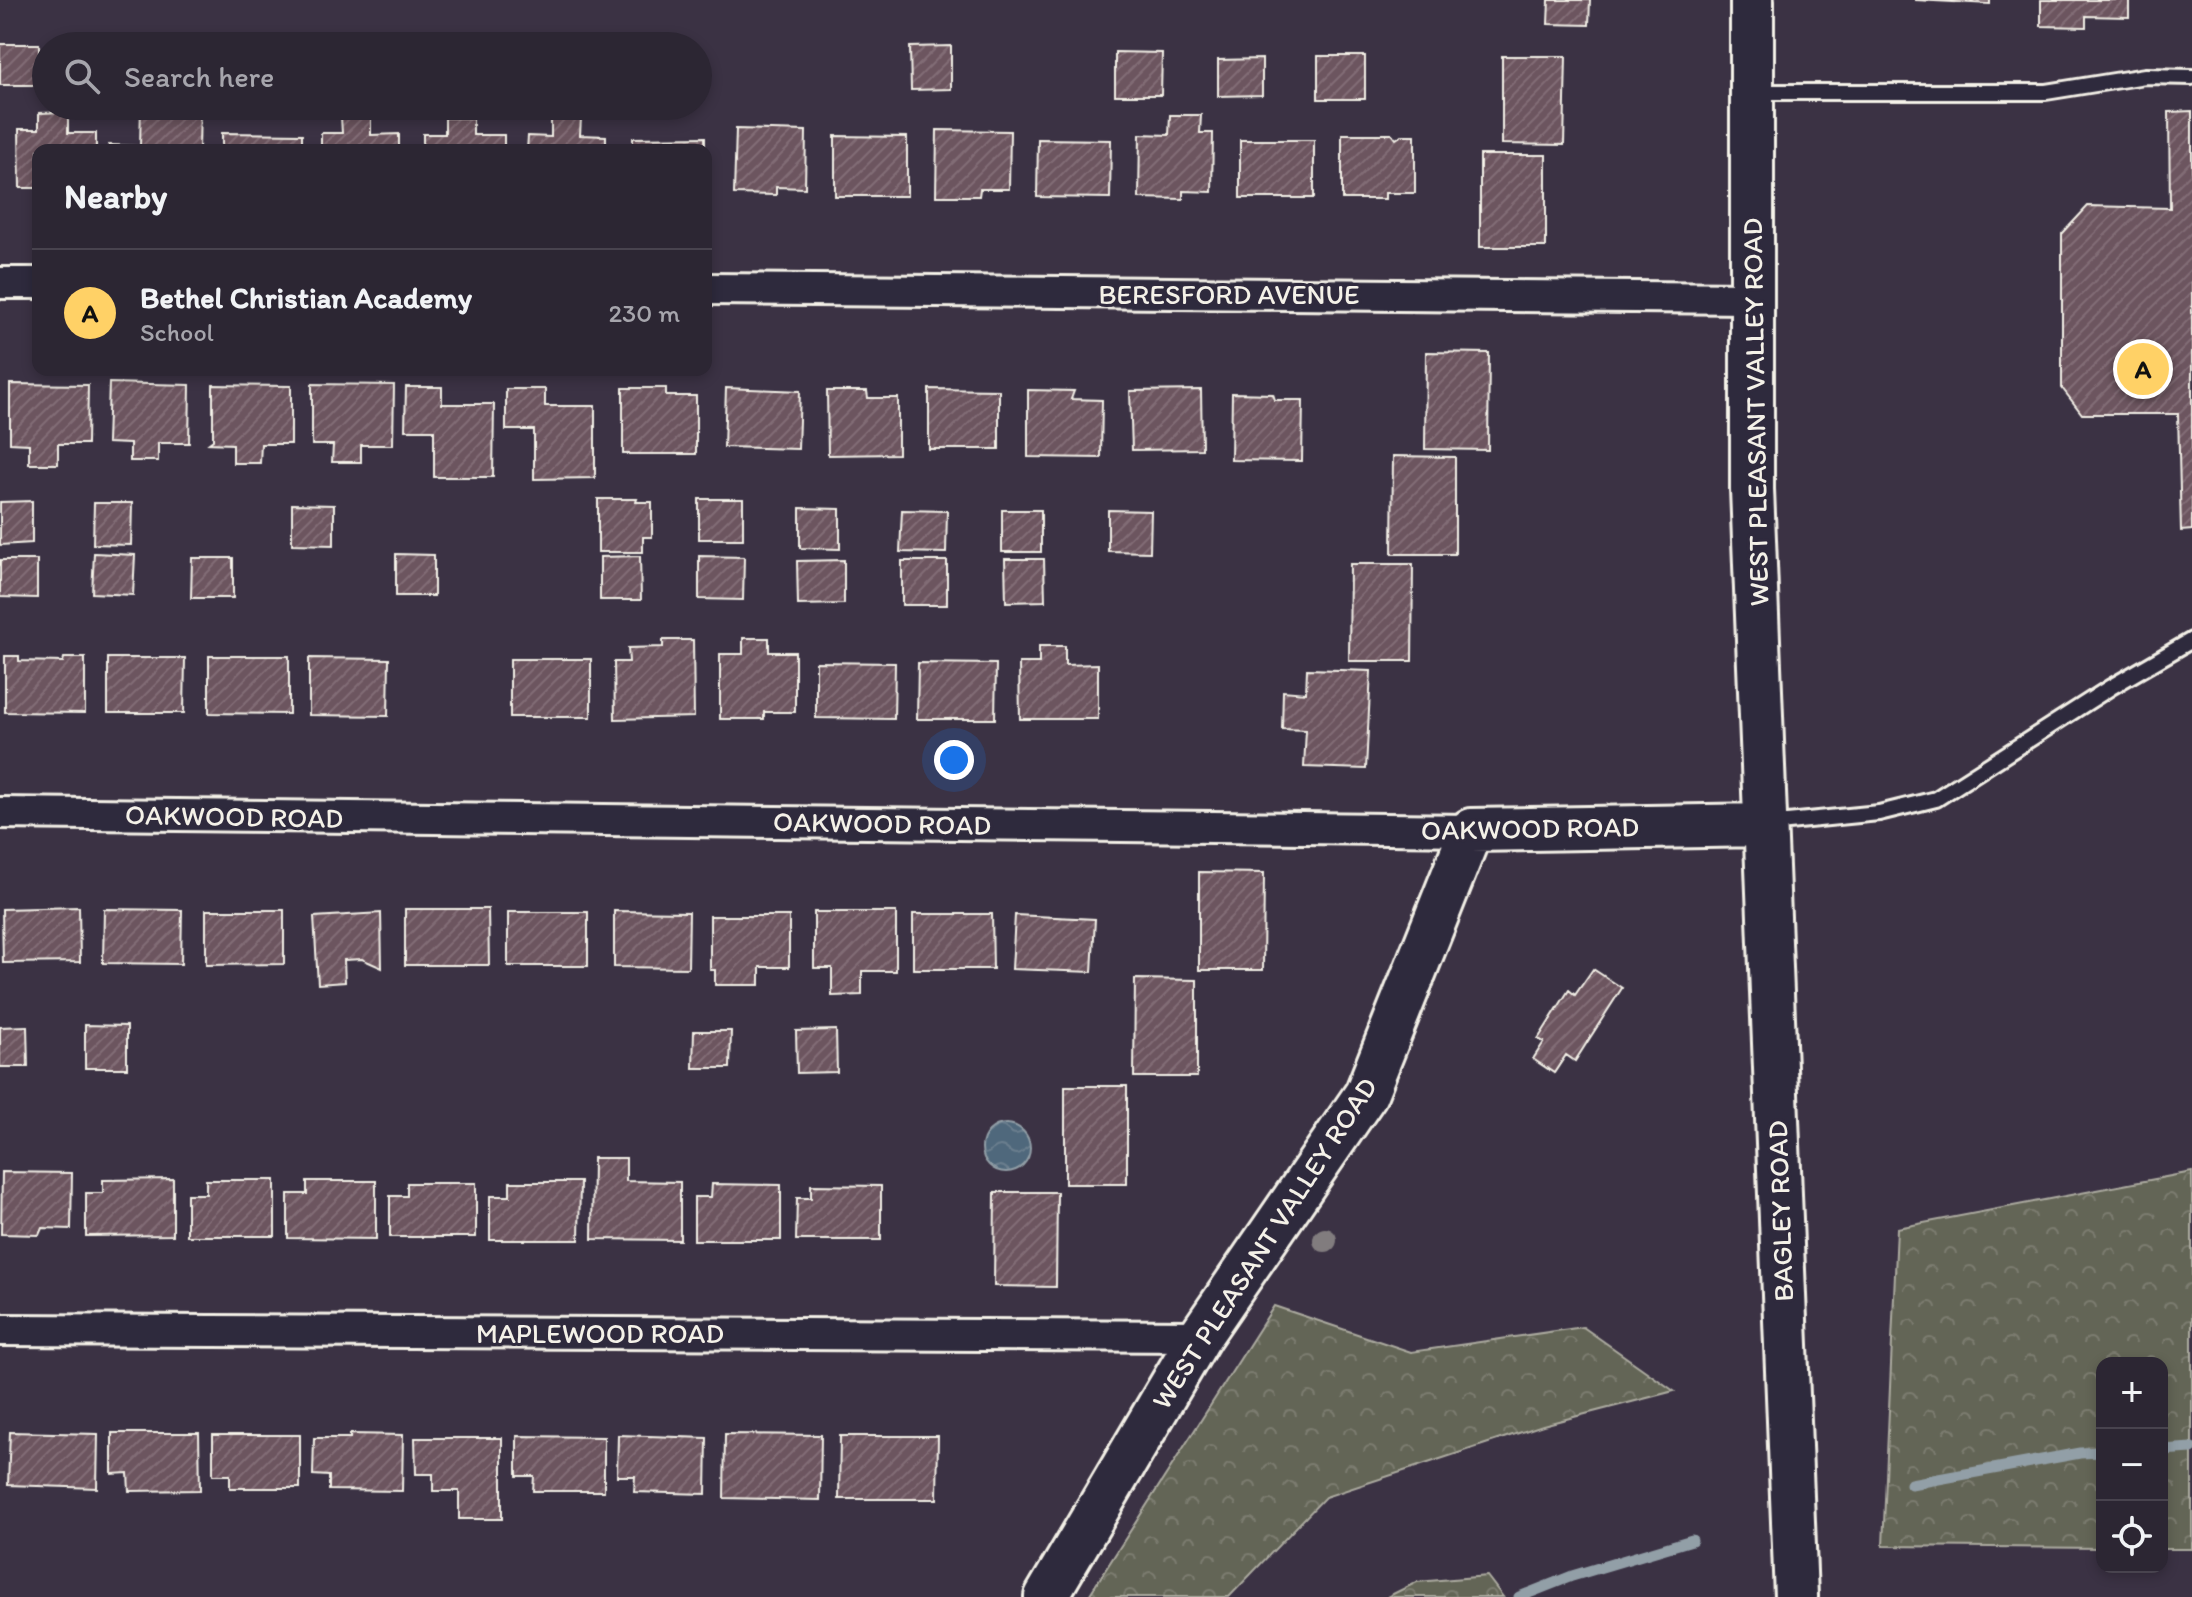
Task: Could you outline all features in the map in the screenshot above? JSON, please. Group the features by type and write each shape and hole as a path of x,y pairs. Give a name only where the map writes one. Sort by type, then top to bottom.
{"main road":[{"name":"WEST PLEASANT VALLEY ROAD","path":"1752,0 1752,489 1764,825"},
{"name":"OAKWOOD ROAD","path":"1471,830 1764,825"},
{"name":"BAGLEY ROAD","path":"1764,825 1796,1597"},
{"name":"WEST PLEASANT VALLEY ROAD","path":"1046,1597 1200,1336 1366,1094 1471,830"}],"street":[{"path":"0,283 32,283"},
{"name":"BERESFORD AVENUE","path":"712,289 1752,298"},
{"name":"OAKWOOD ROAD","path":"0,813 1471,830"},
{"name":"MAPLEWOOD ROAD","path":"0,1330 1200,1336"}],"lane":[{"path":"1752,92 2046,92 2145,76 2192,77"},
{"path":"1764,825 1879,813 1936,799 2111,687 2192,640"}],"green space":[{"path":"2192,1172 2192,1549 2168,1549 2168,1357 2096,1357 2096,1548 1883,1546 1897,1228"},
{"path":"1274,1306 1411,1352 1583,1327 1674,1391 1543,1425 1325,1497 1229,1597 1088,1597"},
{"path":"1487,1576 1503,1597 1387,1597 1417,1582"}],"water":[{"path":"1006,1124 1023,1131 1030,1148 1023,1165 1006,1172 989,1165 982,1148 989,1131"}],"building":[{"path":"1549,0 1590,0 1589,25 1548,24"},
{"path":"1915,0 1990,0 1990,4"},
{"path":"2041,0 2129,0 2129,17 2086,16 2086,27 2041,26"},
{"path":"0,44 32,44 32,85 0,85"},
{"path":"951,46 951,89 911,90 910,47"},
{"path":"1115,52 1162,53 1161,95 1115,95"},
{"path":"1318,56 1365,56 1365,99 1318,99"},
{"path":"1502,56 1566,56 1564,145 1502,144"},
{"path":"1262,59 1262,95 1218,96 1218,60"},
{"path":"2192,111 2192,530 2181,531 2178,414 2082,414 2062,388 2062,234 2088,206 2170,208 2169,112"},
{"path":"1170,115 1201,115 1200,133 1213,133 1212,192 1183,191 1183,199 1139,198 1140,134 1169,135"},
{"path":"39,120 68,120 68,133 96,133 96,144 32,144 32,188 20,188 19,129 39,129"},
{"path":"141,120 200,120 199,144 140,144"},
{"path":"341,120 371,120 371,135 399,134 399,144 321,144 321,133 342,133"},
{"path":"445,120 473,120 473,135 504,135 504,144 423,144 423,134 445,134"},
{"path":"551,120 581,120 580,135 606,136 606,144 527,144 528,136 551,137"},
{"path":"736,129 806,131 805,188 776,187 776,195 734,194"},
{"path":"937,130 1010,131 1009,189 980,189 979,196 936,196"},
{"path":"222,133 302,134 302,144 222,144"},
{"path":"1342,134 1392,134 1396,139 1402,135 1415,135 1415,193 1385,193 1385,199 1342,199"},
{"path":"835,136 907,137 907,196 835,196"},
{"path":"705,137 705,144 633,144 633,138"},
{"path":"1038,139 1111,140 1110,198 1037,197"},
{"path":"1240,140 1314,140 1314,198 1240,198"},
{"path":"1480,155 1546,155 1546,247 1480,247"},
{"path":"1426,352 1489,353 1488,450 1425,449"},
{"path":"109,383 190,385 189,443 158,443 158,461 130,461 130,444 107,443"},
{"path":"10,384 88,385 87,444 58,444 58,464 29,464 29,444 10,443"},
{"path":"312,384 394,385 393,445 361,445 361,462 332,462 333,445 312,445"},
{"path":"213,385 291,386 291,444 261,444 260,463 233,463 233,444 209,443 213,440"},
{"path":"406,387 442,387 442,404 494,404 493,477 434,477 434,430 405,430"},
{"path":"623,388 666,388 666,396 696,396 696,454 623,454"},
{"path":"726,388 800,391 798,449 724,447"},
{"path":"506,389 545,389 545,406 595,406 595,478 534,479 534,430 506,430"},
{"path":"929,389 999,390 999,449 929,449"},
{"path":"1028,390 1074,391 1071,399 1102,400 1101,458 1028,457"},
{"path":"1201,390 1202,449 1132,450 1130,391"},
{"path":"827,391 867,391 868,398 898,398 898,454 828,455"},
{"path":"1232,393 1273,394 1275,400 1303,400 1302,461 1231,460"},
{"path":"1393,456 1455,457 1455,554 1392,554"},
{"path":"598,499 652,502 652,537 643,537 643,552 598,552"},
{"path":"699,499 743,499 743,539 699,539"},
{"path":"32,501 32,543 0,545 0,502"},
{"path":"94,503 132,503 131,545 93,544"},
{"path":"292,504 334,505 334,545 292,544"},
{"path":"800,508 840,509 840,549 800,548"},
{"path":"902,510 947,511 946,553 900,552"},
{"path":"1002,510 1041,510 1041,552 1002,552"},
{"path":"1108,510 1151,511 1150,552 1108,551"},
{"path":"94,553 135,555 133,595 92,593"},
{"path":"396,554 434,555 434,596 396,596"},
{"path":"640,556 641,600 600,600 600,557"},
{"path":"699,556 744,557 743,600 699,599"},
{"path":"192,558 233,558 233,598 191,598"},
{"path":"1005,559 1044,559 1045,601 1006,602"},
{"path":"0,560 37,560 37,598 0,597"},
{"path":"844,560 844,604 798,605 797,561"},
{"path":"902,561 947,561 947,605 902,605"},
{"path":"1350,564 1413,564 1412,661 1349,661"},
{"path":"743,638 769,638 769,652 795,652 795,712 764,712 764,719 720,719 720,654 743,654"},
{"path":"663,640 693,640 694,717 615,719 614,662 629,662 628,648 663,647"},
{"path":"1039,646 1065,646 1065,665 1098,664 1098,719 1020,719 1019,663 1039,663"},
{"path":"5,656 19,656 19,661 63,662 64,658 85,658 85,713 5,712"},
{"path":"209,656 289,656 289,714 209,713"},
{"path":"108,658 185,658 184,713 108,713"},
{"path":"309,658 389,659 388,716 309,715"},
{"path":"510,659 591,659 591,717 510,717"},
{"path":"816,662 895,663 894,719 816,718"},
{"path":"918,663 996,664 995,719 917,719"},
{"path":"1307,669 1371,671 1366,769 1304,767 1306,730 1282,729 1283,691 1306,693"},
{"path":"1199,872 1264,873 1263,970 1199,970"},
{"path":"79,907 80,962 3,963 2,909"},
{"path":"104,909 182,910 181,964 103,963"},
{"path":"405,909 488,909 489,965 405,965"},
{"path":"206,910 284,910 284,964 206,965"},
{"path":"614,911 689,912 688,968 614,967"},
{"path":"508,912 588,912 588,966 508,966"},
{"path":"814,912 896,912 896,971 862,971 862,995 832,996 832,968 814,968"},
{"path":"381,913 382,968 362,959 344,960 345,982 318,984 314,917"},
{"path":"913,914 992,914 993,969 913,969"},
{"path":"1015,915 1095,919 1092,972 1012,969"},
{"path":"710,916 789,916 789,967 760,967 760,985 715,985 715,970 710,970"},
{"path":"1593,969 1622,988 1575,1061 1566,1055 1554,1073 1533,1059 1544,1042 1538,1039 1569,990 1575,995"},
{"path":"1135,979 1197,980 1197,1077 1134,1077"},
{"path":"85,1025 127,1026 127,1068 85,1068"},
{"path":"27,1026 28,1067 0,1067 0,1027"},
{"path":"836,1030 837,1072 797,1073 796,1031"},
{"path":"694,1031 731,1031 730,1068 693,1068"},
{"path":"1065,1086 1127,1086 1127,1184 1065,1184"},
{"path":"593,1158 626,1158 626,1181 680,1182 680,1240 592,1239"},
{"path":"2,1172 72,1173 71,1229 42,1228 39,1235 1,1234"},
{"path":"173,1179 173,1235 86,1236 86,1193 103,1193 103,1180"},
{"path":"206,1180 275,1180 275,1236 187,1236 187,1194 206,1194"},
{"path":"307,1181 376,1181 376,1239 288,1238 288,1194 307,1194"},
{"path":"510,1182 580,1182 579,1240 490,1240 490,1196 510,1196"},
{"path":"407,1183 476,1183 476,1237 390,1237 390,1196 407,1196"},
{"path":"712,1184 781,1185 781,1240 694,1240 694,1197 711,1197"},
{"path":"811,1185 881,1186 881,1240 796,1240 797,1198 811,1198"},
{"path":"995,1192 1057,1192 1056,1287 994,1286"},
{"path":"10,1432 98,1434 97,1488 8,1485"},
{"path":"112,1433 199,1433 200,1490 129,1491 128,1473 112,1474"},
{"path":"350,1434 403,1435 402,1491 329,1490 329,1476 313,1475 314,1438 350,1438"},
{"path":"725,1434 821,1435 820,1500 724,1498"},
{"path":"213,1435 300,1435 300,1488 230,1488 230,1475 213,1475"},
{"path":"618,1435 707,1438 706,1494 634,1492 635,1476 617,1476"},
{"path":"517,1436 604,1437 604,1491 533,1491 534,1476 517,1476"},
{"path":"840,1436 938,1436 937,1499 839,1499"},
{"path":"415,1438 502,1438 502,1519 459,1519 459,1491 433,1491 433,1474 416,1474"}],"waterway":[{"path":"2168,1450 2192,1448"},
{"path":"1911,1484 2096,1452"},
{"path":"1519,1597 1572,1576 1692,1540"}],"place":[{"name":"Bethel Christian Academy","path":"2143,369"}]}
